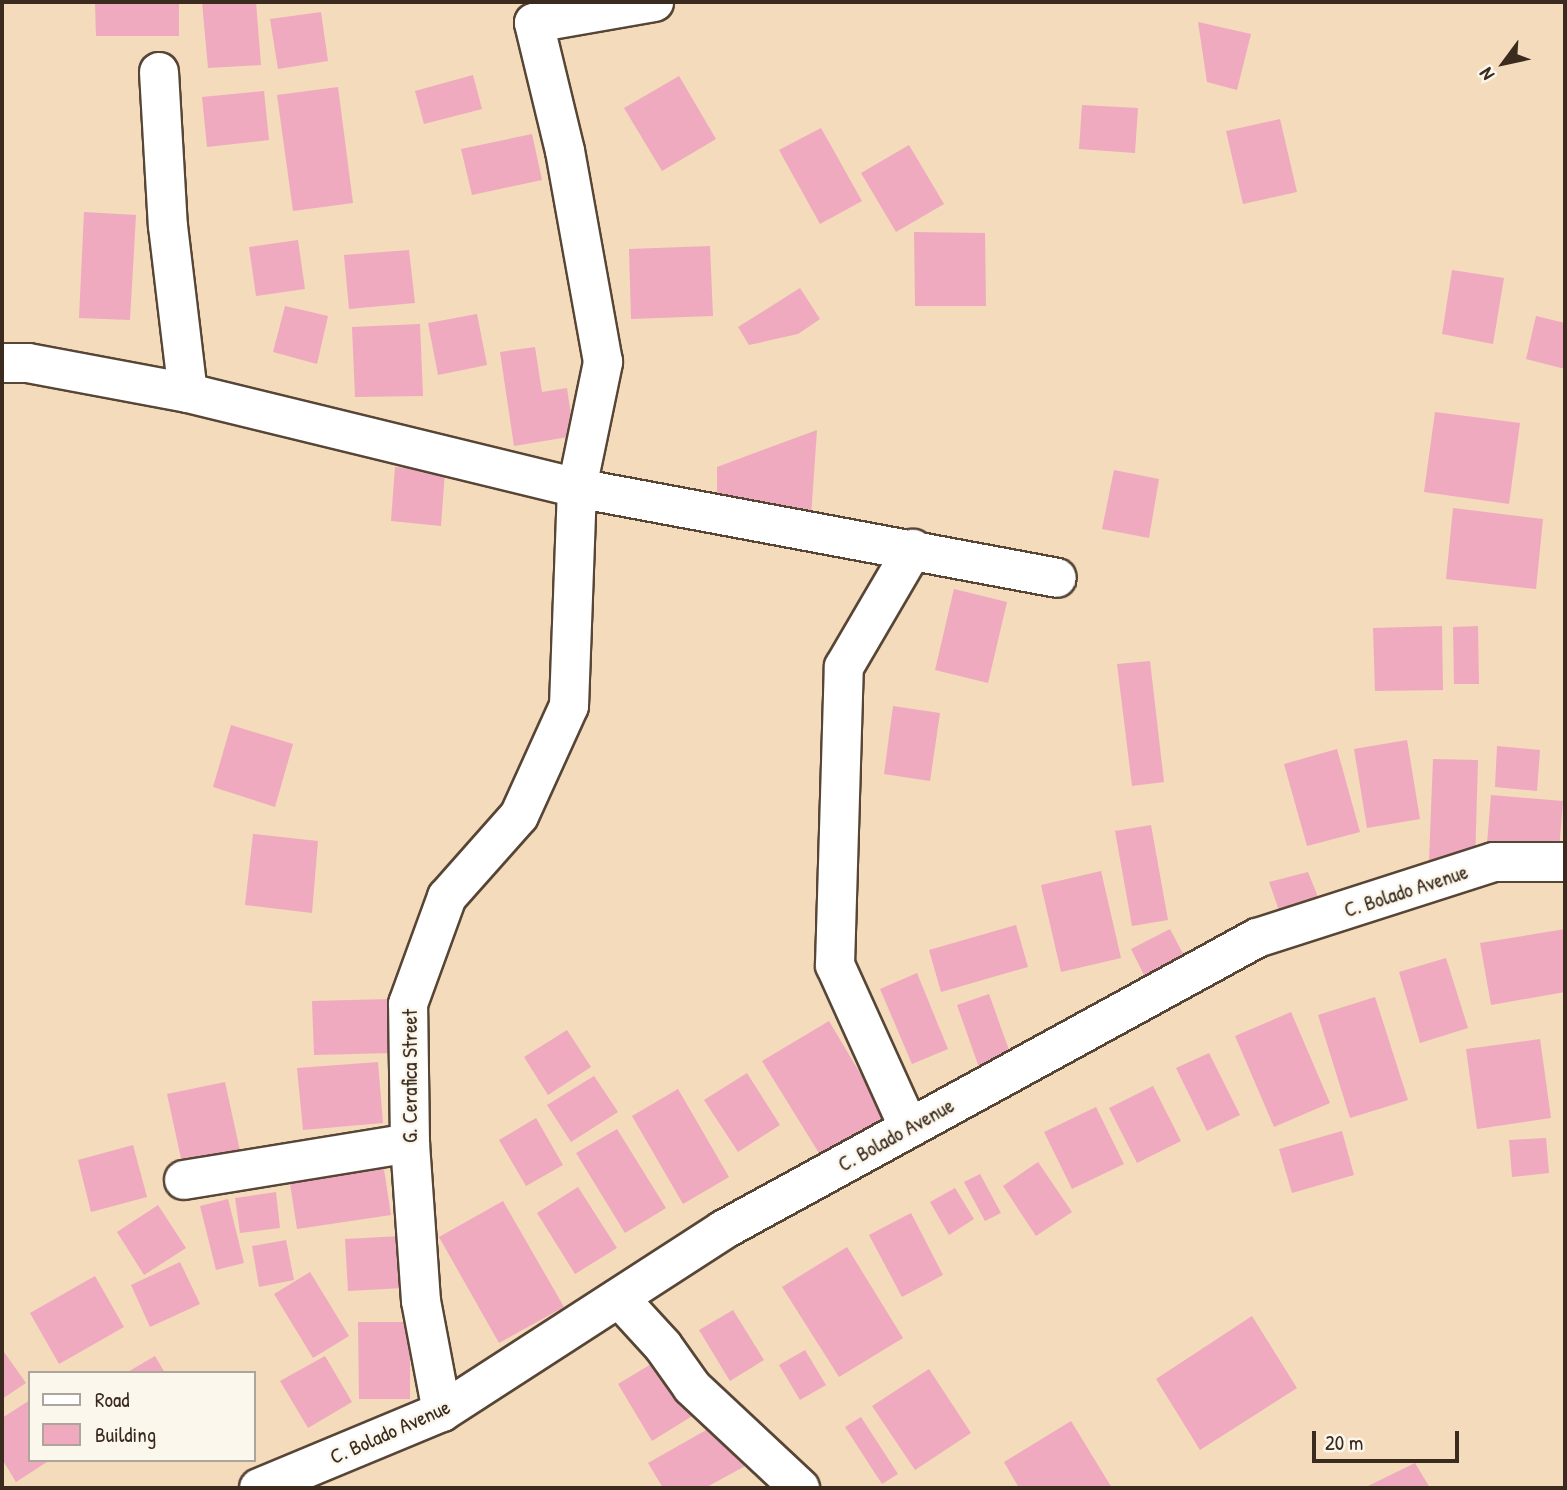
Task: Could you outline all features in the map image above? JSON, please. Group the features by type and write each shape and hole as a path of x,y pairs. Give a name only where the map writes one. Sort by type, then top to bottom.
{"street":[{"name":"G. Cerafica Street","path":"442,1412 421,1301 410,1143 408,1004 447,897 519,816 569,706 577,488 603,362 565,151 534,23 654,2"},
{"path":"159,72 168,226 188,393"},
{"path":"2,363 28,363 188,393 577,488 1057,578"},
{"path":"909,1128 835,965 844,667 913,549"},
{"name":"C. Bolado Avenue","path":"259,1488 442,1412 723,1230 1256,938 1494,862 1565,862"},
{"path":"184,1180 410,1143"},
{"path":"619,1298 663,1346 692,1387 800,1488"}],"building":[{"path":"95,2 179,2 179,36 96,36"},
{"path":"202,2 256,2 261,65 208,68"},
{"path":"321,12 328,61 278,69 270,19"},
{"path":"1198,22 1251,34 1237,90 1207,82"},
{"path":"473,75 482,109 424,124 415,91"},
{"path":"679,76 716,139 662,171 624,108"},
{"path":"338,87 353,203 293,211 277,95"},
{"path":"264,91 269,140 207,147 202,97"},
{"path":"1082,105 1138,108 1135,153 1079,149"},
{"path":"1280,119 1297,192 1243,204 1226,131"},
{"path":"821,128 862,201 820,224 779,150"},
{"path":"532,134 542,180 472,195 461,149"},
{"path":"909,145 944,204 896,232 861,173"},
{"path":"84,212 136,215 130,320 79,318"},
{"path":"914,232 985,233 986,306 915,306"},
{"path":"298,240 305,289 256,296 249,247"},
{"path":"710,246 713,316 631,319 629,249"},
{"path":"409,250 415,303 349,309 344,255"},
{"path":"1452,270 1504,278 1493,344 1442,334"},
{"path":"800,288 820,319 798,334 749,345 738,327"},
{"path":"285,306 328,316 317,364 273,352"},
{"path":"477,314 487,365 438,375 428,323"},
{"path":"1536,316 1565,323 1565,369 1526,359"},
{"path":"420,324 423,396 355,397 352,327"},
{"path":"535,347 542,392 567,388 574,436 514,446 500,352"},
{"path":"1435,412 1520,423 1509,504 1424,492"},
{"path":"817,430 811,517 717,498 717,467"},
{"path":"395,467 445,471 441,526 391,521"},
{"path":"1114,470 1159,479 1149,538 1102,529"},
{"path":"1453,508 1543,519 1536,589 1446,579"},
{"path":"954,589 1007,602 988,683 935,670"},
{"path":"1442,626 1443,690 1375,691 1373,628"},
{"path":"1478,626 1479,684 1454,684 1453,627"},
{"path":"1150,661 1164,782 1132,786 1117,664"},
{"path":"893,706 940,713 930,781 884,774"},
{"path":"231,725 293,744 275,807 213,787"},
{"path":"1407,740 1420,819 1367,828 1354,749"},
{"path":"1497,746 1540,750 1537,791 1495,787"},
{"path":"1337,749 1360,832 1307,846 1284,764"},
{"path":"1433,759 1478,760 1475,863 1429,861"},
{"path":"1491,795 1563,801 1558,862 1486,856"},
{"path":"1151,825 1168,920 1132,926 1115,831"},
{"path":"253,834 318,841 312,913 245,905"},
{"path":"1101,871 1121,958 1061,972 1041,885"},
{"path":"1308,872 1328,922 1288,936 1269,882"},
{"path":"1016,925 1028,967 941,992 929,950"},
{"path":"1170,929 1192,971 1152,991 1131,949"},
{"path":"1565,929 1565,992 1491,1005 1480,943"},
{"path":"1446,958 1468,1028 1420,1043 1399,972"},
{"path":"917,973 948,1049 912,1064 880,989"},
{"path":"989,994 1019,1078 987,1090 957,1005"},
{"path":"1375,997 1408,1100 1350,1118 1318,1015"},
{"path":"390,999 392,1053 314,1055 312,1001"},
{"path":"1291,1012 1330,1103 1274,1127 1235,1036"},
{"path":"829,1021 892,1127 827,1166 762,1061"},
{"path":"567,1030 591,1067 548,1095 524,1057"},
{"path":"1540,1039 1551,1118 1477,1129 1466,1049"},
{"path":"1209,1053 1240,1115 1207,1131 1176,1068"},
{"path":"378,1062 383,1123 303,1130 297,1068"},
{"path":"747,1073 780,1125 738,1152 704,1100"},
{"path":"594,1076 618,1112 571,1142 547,1105"},
{"path":"225,1082 240,1151 182,1163 167,1094"},
{"path":"1153,1086 1181,1141 1137,1163 1109,1108"},
{"path":"678,1089 729,1177 683,1204 632,1116"},
{"path":"1096,1107 1124,1164 1072,1189 1044,1132"},
{"path":"536,1118 563,1165 526,1186 499,1140"},
{"path":"617,1129 666,1208 625,1233 576,1153"},
{"path":"1342,1131 1354,1175 1292,1193 1279,1149"},
{"path":"1546,1138 1549,1173 1512,1177 1509,1140"},
{"path":"133,1145 147,1197 91,1212 78,1160"},
{"path":"382,1156 391,1215 297,1229 288,1171"},
{"path":"1038,1162 1072,1212 1036,1236 1003,1186"},
{"path":"980,1174 1001,1213 985,1221 964,1182"},
{"path":"578,1187 617,1248 575,1274 537,1213"},
{"path":"955,1188 974,1219 949,1235 930,1202"},
{"path":"276,1192 280,1228 240,1233 235,1198"},
{"path":"228,1199 244,1263 216,1270 200,1206"},
{"path":"503,1201 564,1307 499,1343 439,1237"},
{"path":"158,1205 186,1248 144,1275 117,1232"},
{"path":"911,1213 943,1275 902,1297 869,1235"},
{"path":"401,1236 403,1288 348,1291 345,1239"},
{"path":"286,1240 294,1280 259,1287 252,1246"},
{"path":"847,1247 903,1338 839,1377 782,1287"},
{"path":"180,1262 200,1304 150,1327 131,1285"},
{"path":"310,1272 349,1336 313,1358 274,1294"},
{"path":"95,1276 124,1327 59,1364 30,1313"},
{"path":"733,1310 764,1360 730,1381 699,1330"},
{"path":"1252,1316 1297,1388 1200,1450 1156,1379"},
{"path":"358,1322 410,1322 410,1399 359,1399"},
{"path":"805,1350 826,1385 800,1400 779,1365"},
{"path":"4,1352 26,1383 2,1399 2,1353"},
{"path":"155,1356 164,1371 129,1371"},
{"path":"325,1356 352,1402 308,1428 280,1381"},
{"path":"663,1357 697,1413 652,1441 618,1384"},
{"path":"929,1369 971,1433 915,1470 872,1406"},
{"path":"28,1401 28,1462 47,1462 16,1482 2,1459 2,1418"},
{"path":"861,1417 898,1474 882,1484 845,1427"},
{"path":"722,1421 747,1465 705,1488 663,1488 648,1463"},
{"path":"1071,1421 1112,1488 1019,1488 1004,1462"},
{"path":"1415,1463 1430,1488 1364,1488"}]}
